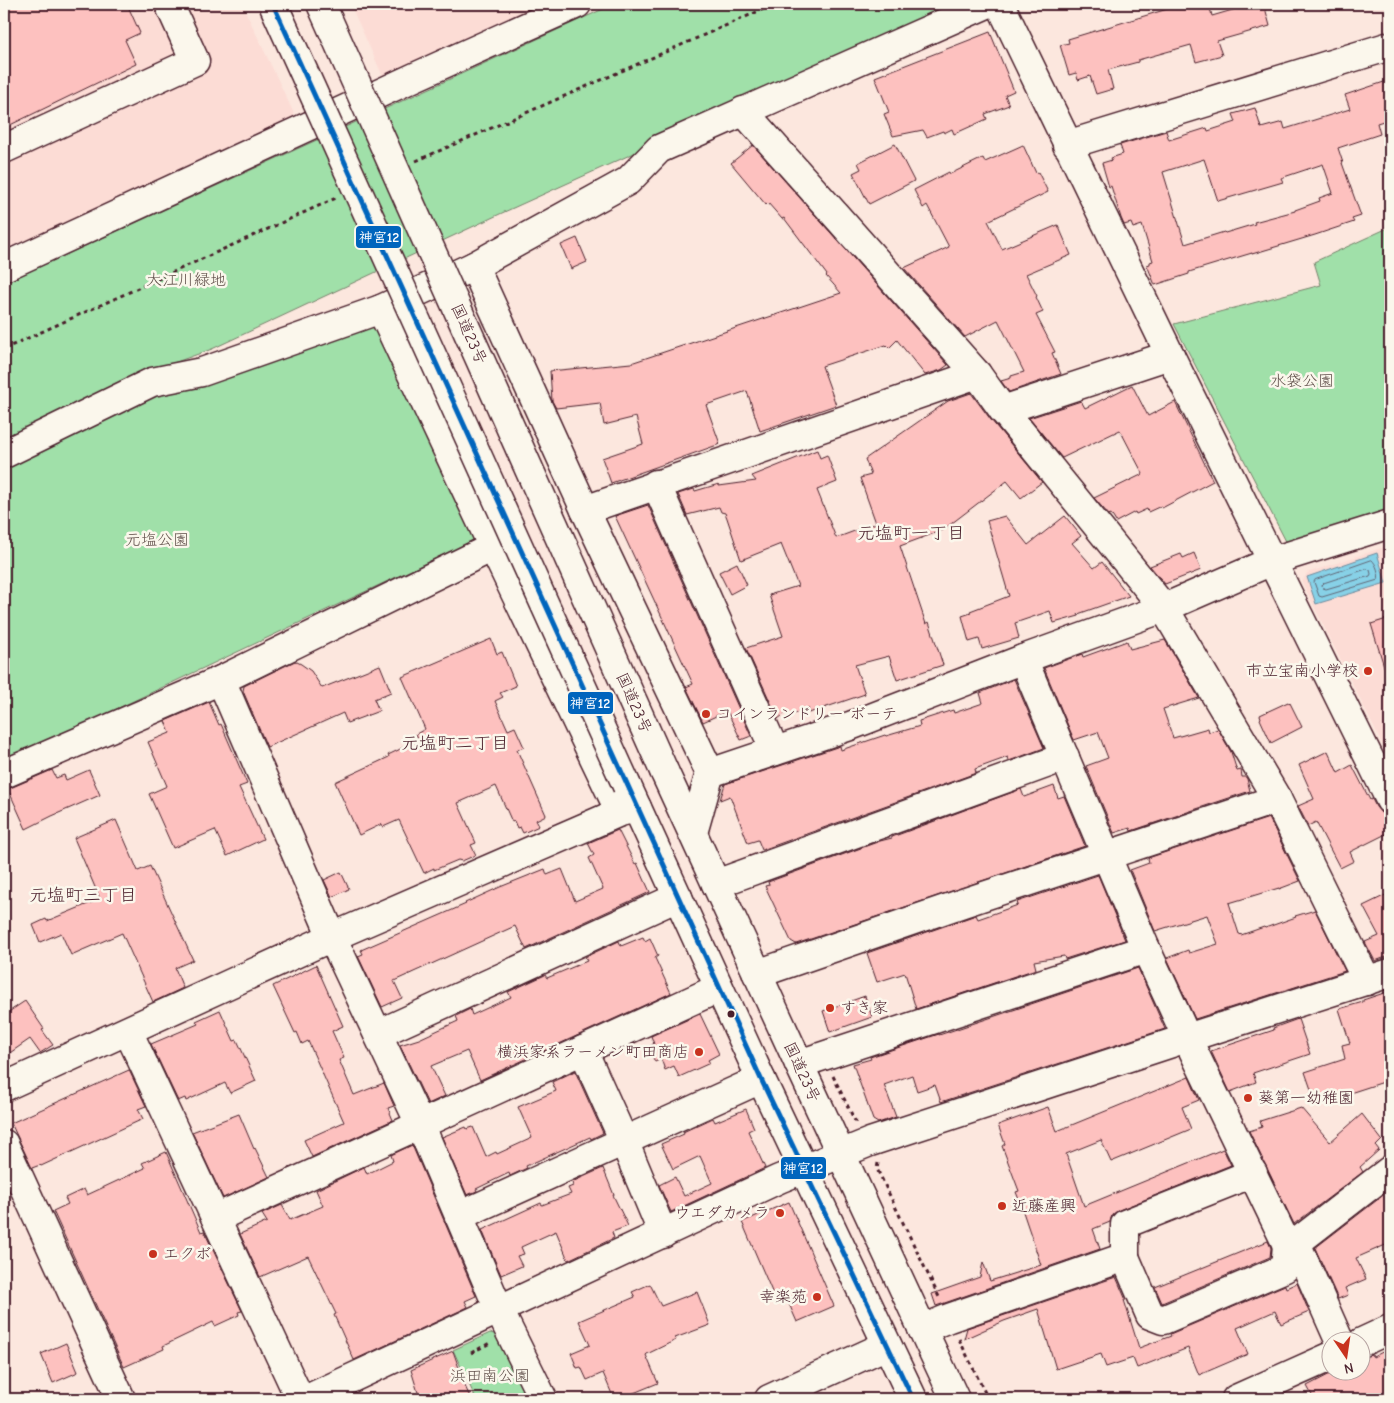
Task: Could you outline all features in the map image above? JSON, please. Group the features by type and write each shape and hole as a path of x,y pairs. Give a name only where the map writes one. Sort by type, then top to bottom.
{"main road":[{"path":"4,150 196,61 169,4"},
{"path":"273,4 628,802"},
{"name":"国道23号","path":"321,4 664,771 757,974 810,1060 841,1154 955,1399"},
{"path":"4,267 577,4"},
{"path":"4,454 152,382 202,372 382,308 474,266 628,180 659,149 987,4"},
{"path":"1000,4 1170,355 1390,800"},
{"path":"1068,145 1390,46"},
{"path":"307,1399 340,1393 499,1310 779,1179 870,1142 1379,977 1164,608 1003,410 977,374 743,111"},
{"path":"474,266 585,510 710,773 693,834"},
{"path":"382,308 493,547 678,897 760,1079 912,1399"},
{"path":"1003,410 1170,355"},
{"path":"585,510 977,374"},
{"path":"656,484 775,751"},
{"path":"710,773 850,726 1164,608 1272,562 1390,524"},
{"path":"4,774 221,680 493,547"},
{"path":"1023,660 1146,948 1187,1038 1252,1173 1292,1244 1334,1330"},
{"path":"221,680 332,937 420,1124 499,1310 543,1399"},
{"path":"716,884 1065,757"},
{"path":"757,974 963,903 1277,799"},
{"path":"4,1088 628,802"},
{"path":"378,1034 678,897"},
{"path":"810,1060 1146,948"},
{"path":"216,1218 719,988"},
{"path":"128,1031 300,1399"},
{"path":"583,1050 663,1234"},
{"path":"459,1216 760,1079"},
{"path":"4,1144 121,1399"},
{"path":"1252,1173 1125,1224 1125,1257 1150,1315 1162,1320 1285,1268 1292,1244 1390,1170"},
{"path":"922,1329 1125,1257"},
{"path":"1372,1337 1390,1329"},
{"path":"769,1399 887,1345"},
{"path":"1251,1396 1322,1361"}],"path":[{"path":"810,1060 855,1121 863,1123"},
{"path":"877,1169 988,1399"},
{"path":"471,1353 494,1341"}],"shaded area":[{"path":"4,4 242,4 298,122 4,257"},
{"path":"350,4 555,4 385,81"},
{"name":"市立宝南小学校","path":"1390,545 1390,760 1302,582 1307,573"}],"green space":[{"name":"大江川緑地","path":"614,4 963,4 502,213 212,349 146,373 4,441 4,283"},
{"name":"水袋公園","path":"1390,227 1390,519 1292,553 1174,324 1321,285 1314,262"},
{"name":"元塩公園","path":"374,323 479,538 4,762 4,461 157,389"},
{"name":"浜田南公園","path":"490,1333 498,1335 529,1399 476,1399 453,1350"}],"water":[{"path":"1377,553 1386,583 1316,604 1307,577"}],"building":[{"path":"4,4 127,4 140,33 125,40 136,64 4,128"},
{"path":"1184,4 1209,4 1212,16 1253,4 1264,4 1270,26 1217,41 1222,55 1196,62 1191,45 1108,70 1113,89 1096,94 1090,76 1078,80 1076,73 1069,75 1060,45 1069,43 1068,39"},
{"path":"990,32 1014,91 1005,95 1009,105 985,114 987,119 954,134 952,129 927,137 923,130 893,136 884,114 889,112 875,77"},
{"path":"1390,80 1390,119 1377,123 1380,134 1338,148 1361,216 1352,219 1354,222 1189,272 1189,274 1155,285 1147,265 1153,261 1142,225 1133,228 1131,223 1124,225 1102,163 1123,154 1120,145 1166,131 1169,140 1207,128 1208,131 1236,122 1233,114 1255,108 1261,128 1283,122 1285,129 1350,109 1345,95","holes":["1204,159 1218,201 1283,182 1281,178 1323,164 1333,193 1319,198 1320,201 1295,211 1185,244 1163,172"]},
{"path":"895,144 914,181 869,204 853,173 861,169 858,163"},
{"path":"753,145 948,365 941,370 925,375 897,340 889,348 886,345 822,366 836,405 760,431 747,391 706,405 720,444 611,483 602,458 643,444 636,417 604,425 600,403 556,408 552,401 550,371 631,363 841,293 826,276 784,218 782,219 768,203 766,205 731,163"},
{"path":"1023,145 1036,173 1038,172 1048,192 988,221 1002,249 1058,225 1071,255 1026,274 1043,312 1036,315 1055,352 1052,353 1061,374 1009,392 1001,381 1024,372 998,320 965,337 904,268 949,247 927,205 923,208 914,190 949,172 950,174 983,158 985,162"},
{"path":"577,238 587,262 571,269 561,245"},
{"path":"1132,385 1148,416 1175,402 1213,481 1162,508 1161,506 1148,512 1147,509 1136,514 1135,512 1116,522 1111,514 1109,515 1094,498 1143,474 1120,430 1062,458 1029,418 1081,401 1085,408"},
{"path":"971,393 1042,482 1021,498 1007,481 943,530 900,546 926,624 929,622 943,665 897,680 889,656 855,665 865,694 809,713 808,708 789,716 787,712 778,719 746,648 783,636 769,595 798,586 781,544 741,560 725,513 721,512 719,507 687,515 678,494 719,484 719,486 756,481 752,476 817,450 820,458 827,455 837,482 817,490 836,538 876,523 860,478 871,475 865,459 948,401"},
{"path":"648,505 751,736 741,740 727,711 703,722 686,687 693,684 615,516"},
{"path":"1005,516 1028,545 1065,516 1081,536 1072,543 1094,568 1102,562 1129,596 1078,614 1079,616 1054,623 1050,611 1015,623 1019,638 982,649 979,639 969,642 962,616 1009,596 987,521"},
{"path":"1194,553 1201,570 1165,584 1150,566 1181,554 1183,558"},
{"path":"737,563 747,585 730,594 719,572"},
{"path":"1390,618 1390,675 1387,676 1371,624"},
{"path":"491,639 497,654 502,652 516,686 500,693 503,697 495,701 508,730 515,727 524,747 517,750 546,815 536,820 539,826 523,833 520,827 517,828 514,821 512,822 496,786 458,803 476,843 471,845 476,855 424,873 399,820 383,827 382,824 359,835 335,782 389,757 388,755 419,740 416,734 425,729 402,677"},
{"path":"1165,640 1199,698 1163,709 1173,738 1208,728 1209,732 1218,729 1231,752 1237,771 1241,770 1242,777 1246,777 1250,791 1131,831 1130,828 1114,833 1086,766 1108,758 1098,732 1074,740 1044,668 1082,654 1083,657 1127,641 1130,649"},
{"path":"295,661 311,671 322,688 380,665 391,692 374,699 379,711 347,723 343,713 267,747 243,691 244,686"},
{"path":"1014,679 1044,748 1009,761 1008,757 975,769 976,773 762,850 758,840 748,843 730,796 720,800 725,784 840,746 841,750 885,735 920,726 919,721 953,710 954,713 983,703 980,693"},
{"path":"209,702 219,725 221,724 247,784 239,787 263,839 227,856 215,830 173,848 149,794 167,786 148,742 170,733 165,721"},
{"path":"1288,702 1302,727 1271,743 1260,715"},
{"path":"1328,751 1338,773 1352,765 1370,800 1372,799 1376,807 1384,814 1390,826 1390,832 1350,852 1354,861 1340,868 1316,822 1308,826 1298,806 1314,799 1299,765"},
{"path":"52,770 56,778 64,775 66,780 89,770 100,795 26,829 8,789"},
{"path":"1054,786 1058,798 1064,796 1085,846 796,944 791,941 765,886 769,885 768,882 1021,789 1024,797"},
{"path":"1269,818 1300,881 1229,903 1239,934 1265,928 1315,910 1345,971 1195,1019 1167,958 1188,950 1189,953 1218,944 1207,915 1155,931 1130,870 1149,863 1148,858"},
{"path":"116,820 138,871 150,866 193,960 175,968 183,988 153,1002 122,933 71,955 61,933 40,942 33,925 100,899 74,838"},
{"path":"618,830 635,864 637,863 650,892 526,949 515,926 394,981 402,998 382,1007 358,956 363,954 361,950 500,887 545,869 547,875 562,869 575,901 603,889 589,858 594,855 588,843"},
{"path":"341,872 349,889 332,897 324,880"},
{"path":"1098,875 1125,940 1065,959 1064,956 1034,961 1036,969 916,1009 905,973 877,982 867,953 976,915 978,919 1018,905 1017,902"},
{"path":"1390,893 1390,958 1389,956 1375,961 1365,942 1379,936 1363,906"},
{"path":"643,937 645,941 650,938 658,956 655,958 671,993 480,1080 467,1051 431,1066 445,1096 428,1104 400,1045 419,1039 458,1021 456,1016 470,1009 472,1015 511,997 508,992 545,975 547,978 587,961 585,957 619,941 621,946"},
{"path":"316,965 343,1026 332,1031 344,1058 339,1060 354,1095 384,1083 394,1106 388,1108 393,1120 312,1157 304,1140 344,1122 308,1041 302,1044 297,1032 295,1033 273,986"},
{"path":"1138,968 1165,1029 941,1102 935,1085 917,1091 912,1075 884,1085 896,1117 878,1123 873,1120 853,1064"},
{"path":"1390,991 1390,1080 1316,1104 1305,1072 1345,1059 1342,1045 1350,1043 1339,1009"},
{"path":"865,996 872,1017 830,1032 823,1011"},
{"path":"25,1001 53,1045 40,1053 30,1039 4,1057 4,1015"},
{"path":"220,1010 234,1041 237,1040 256,1081 230,1093 225,1083 186,1101 185,1098 178,1101 151,1044 198,1024 196,1021"},
{"path":"700,1014 719,1054 708,1060 710,1063 679,1077 674,1066 665,1070 661,1059 655,1062 648,1047 654,1044 651,1036"},
{"path":"1298,1019 1310,1054 1253,1073 1256,1082 1230,1092 1211,1051 1274,1030 1273,1028"},
{"path":"129,1070 146,1106 138,1109 143,1119 41,1166 32,1168 11,1123"},
{"path":"575,1071 603,1133 526,1166 527,1168 510,1176 509,1173 467,1195 442,1137 466,1127 467,1129 473,1127 486,1157 532,1138 518,1107 556,1091 552,1082"},
{"path":"1189,1077 1199,1100 1182,1107 1191,1129 1111,1162 1101,1140 1066,1154 1084,1206 1223,1149 1231,1165 1119,1210 1112,1215 1110,1222 1093,1229 1100,1249 936,1306 932,1294 980,1277 983,1262 990,1281 1041,1265 1016,1192 1019,1191 1002,1146 1005,1144 998,1125 1048,1107 1057,1131"},
{"path":"1301,1108 1330,1142 1362,1114 1382,1140 1376,1146 1379,1150 1360,1167 1363,1172 1294,1224 1249,1131 1262,1127 1260,1121"},
{"path":"746,1109 754,1128 748,1131 765,1168 671,1212 659,1185 675,1177 684,1196 712,1183 700,1156 673,1169 661,1144 713,1118 715,1122"},
{"path":"239,1114 254,1149 269,1177 223,1198 192,1132"},
{"path":"412,1145 476,1296 465,1301 468,1307 354,1360 334,1315 336,1314 308,1256 260,1277 240,1234 267,1222 262,1214 282,1205 290,1220 323,1206 316,1190 364,1167 367,1174 393,1161 391,1155"},
{"path":"166,1152 201,1232 204,1231 242,1311 238,1312 239,1315 215,1326 213,1322 163,1346 164,1349 124,1367 53,1211 68,1204 65,1198 84,1189 87,1195 145,1168 142,1163"},
{"path":"603,1168 613,1195 628,1226 612,1232 614,1238 568,1260 556,1231 521,1247 524,1254 517,1256 522,1266 501,1275 482,1230 541,1203 542,1205 571,1194 568,1188 573,1186 572,1182"},
{"path":"1390,1190 1390,1243 1356,1258 1366,1279 1345,1288 1348,1295 1338,1299 1315,1248"},
{"path":"789,1202 834,1306 797,1322 783,1290 773,1294 742,1222"},
{"path":"1268,1241 1271,1248 1270,1257 1162,1303 1155,1287"},
{"path":"1116,1277 1126,1300 1124,1300 1139,1348 1171,1336 1170,1334 1285,1285 1286,1288 1297,1283 1309,1312 1281,1324 1275,1311 1237,1328 1248,1354 1199,1375 1188,1348 1137,1368 1133,1358 1106,1367 1101,1354 1056,1369 1038,1309 1004,1321 964,1339 967,1328"},
{"path":"650,1284 661,1306 697,1292 710,1325 675,1338 676,1340 647,1354 658,1383 619,1399 614,1399 603,1373 587,1380 581,1367 577,1368 571,1353 590,1345 579,1321 635,1297 632,1292"},
{"path":"66,1343 78,1372 53,1383 41,1354"},
{"path":"1390,1348 1390,1399 1314,1399 1307,1386 1322,1378 1322,1380 1372,1380 1372,1355 1373,1357"},
{"path":"453,1351 459,1368 457,1369 471,1399 420,1399 411,1370"}],"transit line":[{"name":"神宮12","path":"273,4 761,1079 913,1399"}],"place":[{"name":"市立宝南小学校","path":"1368,671"},
{"name":"コインランドリー ボーテ","path":"706,714"},
{"name":"すき家","path":"830,1008"},
{"name":"横浜家系ラーメン町田商店","path":"699,1052"},
{"name":"葵第一幼稚園","path":"1248,1098"},
{"name":"近藤産興","path":"1002,1206"},
{"name":"ウエダカメラ","path":"780,1213"},
{"name":"エクボ","path":"153,1254"},
{"name":"幸楽苑","path":"817,1297"}],"district":[{"name":"元塩町一丁目","path":"911,533"},
{"name":"元塩町二丁目","path":"455,743"},
{"name":"元塩町三丁目","path":"83,895"}]}
